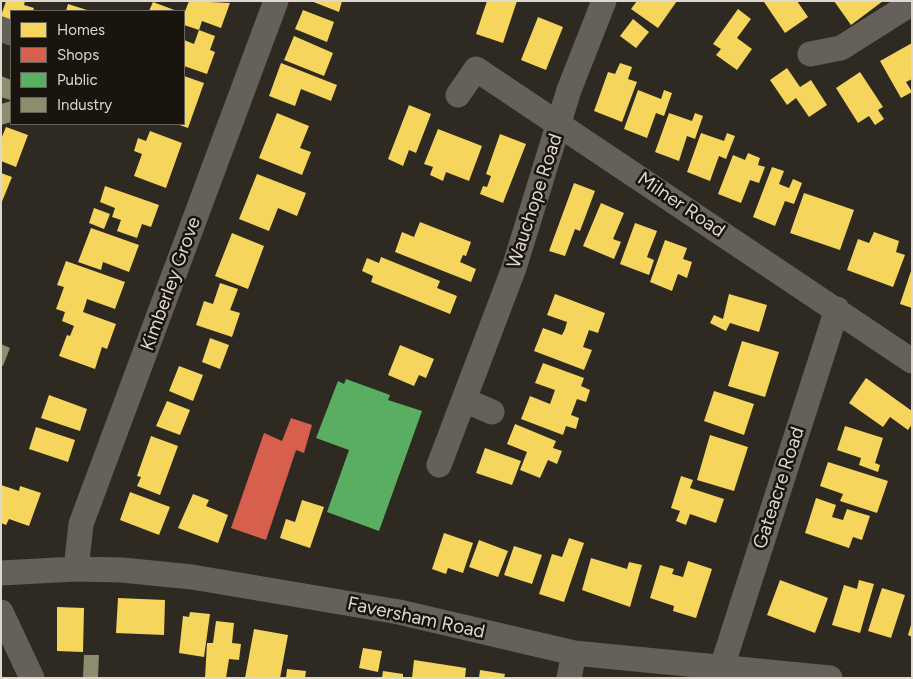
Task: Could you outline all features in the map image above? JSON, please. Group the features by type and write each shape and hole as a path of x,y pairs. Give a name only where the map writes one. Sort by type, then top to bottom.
{"street":[{"name":"Kimberley Grove","path":"76,569 81,524 276,1"},
{"name":"Wauchope Road","path":"439,465 514,268 569,90 604,1"},
{"path":"810,54 841,48 912,3"},
{"name":"Milner Road","path":"458,96 476,69 912,361"},
{"name":"Gateacre Road","path":"722,667 837,309"},
{"path":"464,400 492,412"},
{"name":"Faversham Road","path":"1,573 76,569 122,570 232,583 399,612 574,653 830,678"},
{"path":"1,612 32,678"},
{"path":"569,678 574,653"}],"building: Homes":[{"path":"6,1 25,1 24,5 34,8 33,10 10,10 10,20 1,16"},
{"path":"189,1 230,3 221,28 202,21 199,30 185,25 185,11"},
{"path":"311,1 342,1 339,12"},
{"path":"487,1 517,1 503,43 476,34"},
{"path":"637,1 677,1 658,28 631,9"},
{"path":"797,1 808,17 785,33 764,2"},
{"path":"834,1 883,1 851,25"},
{"path":"153,2 174,10 149,10"},
{"path":"68,4 87,10 66,10"},
{"path":"738,9 751,19 737,38 752,49 737,70 716,55 721,49 713,44"},
{"path":"303,10 334,22 327,42 295,29"},
{"path":"538,17 563,27 546,70 521,60"},
{"path":"633,19 649,32 636,48 620,36"},
{"path":"199,30 215,36 210,50 215,52 207,74 185,66 185,40 194,44"},
{"path":"294,36 333,53 324,76 284,60"},
{"path":"912,43 912,79 906,82 912,92 901,98 880,61"},
{"path":"281,63 337,85 331,101 301,89 295,106 269,96"},
{"path":"620,63 632,67 628,79 637,82 622,122 594,111 608,72 615,74"},
{"path":"787,68 800,87 811,80 827,105 809,117 796,98 787,105 770,80"},
{"path":"860,72 883,107 878,110 884,119 875,125 869,116 858,123 836,88"},
{"path":"185,76 204,83 188,128 180,125 185,125"},
{"path":"638,90 661,99 664,90 672,93 664,116 656,113 647,138 624,129"},
{"path":"409,105 431,114 416,153 409,150 403,166 388,159"},
{"path":"277,113 309,126 300,148 311,152 302,175 259,158"},
{"path":"669,113 692,121 695,113 703,116 695,139 687,136 679,161 655,152"},
{"path":"6,127 28,135 16,167 1,161 1,139"},
{"path":"438,129 482,146 469,181 446,172 443,181 430,175 433,167 424,164"},
{"path":"150,131 182,143 166,188 134,176 142,154 134,151 138,138 146,141"},
{"path":"701,133 724,141 727,133 735,136 726,159 719,156 710,181 687,172"},
{"path":"500,134 526,144 503,203 480,194 483,186 487,187 491,176 486,174"},
{"path":"748,153 760,158 758,165 765,167 759,183 750,180 741,203 718,194 733,155 745,160"},
{"path":"772,167 784,171 779,184 789,188 793,179 802,183 794,204 785,201 775,226 753,217"},
{"path":"1,173 12,177 1,204"},
{"path":"257,174 306,193 297,216 278,208 269,231 239,219"},
{"path":"574,183 595,191 580,231 575,229 565,256 549,251"},
{"path":"105,186 159,205 151,227 142,224 137,238 117,231 121,220 112,217 115,208 100,202"},
{"path":"804,193 854,210 840,250 790,233"},
{"path":"601,203 624,213 613,239 621,242 614,259 583,246"},
{"path":"94,208 110,214 104,229 89,223"},
{"path":"420,222 471,242 466,256 463,255 460,262 476,269 471,282 395,252 402,232 414,237"},
{"path":"635,223 657,231 647,257 654,260 649,275 620,264"},
{"path":"91,228 139,245 129,272 103,262 101,270 78,262"},
{"path":"874,232 899,241 896,252 905,255 893,287 847,270 858,239 869,243"},
{"path":"232,233 264,246 248,289 215,276"},
{"path":"665,240 687,248 683,259 692,262 687,278 678,274 672,291 650,282"},
{"path":"381,257 440,281 437,288 457,296 450,314 371,282 373,276 362,271 367,258 379,263"},
{"path":"66,261 125,282 115,309 87,299 83,312 116,324 107,349 102,347 95,369 59,356 67,335 70,336 74,326 62,321 65,312 56,309 64,287 57,285"},
{"path":"912,271 912,308 900,304"},
{"path":"220,283 238,289 230,310 240,313 232,337 196,325 204,301 213,304"},
{"path":"555,294 605,313 598,333 589,330 583,347 592,350 584,370 534,351 543,328 562,335 565,329 567,322 547,315"},
{"path":"729,294 767,305 759,332 730,323 726,331 710,323 714,315 723,319"},
{"path":"210,338 229,345 220,369 202,362"},
{"path":"742,341 779,352 765,397 728,386"},
{"path":"400,345 434,359 426,378 419,375 414,386 388,375"},
{"path":"543,363 584,378 581,386 590,390 586,402 577,399 571,415 579,418 576,429 566,426 563,435 521,419 530,396 550,404 555,390 535,383"},
{"path":"179,366 203,375 193,401 169,391"},
{"path":"866,378 912,411 912,424 908,430 890,417 883,427 849,403"},
{"path":"714,391 754,404 744,435 704,421"},
{"path":"49,395 87,409 80,431 41,418"},
{"path":"167,401 190,410 180,435 156,426"},
{"path":"515,424 556,441 553,448 562,451 557,464 548,460 540,478 520,470 527,452 507,444"},
{"path":"845,426 883,438 875,463 880,465 878,472 859,465 861,458 837,450"},
{"path":"36,427 75,440 68,462 29,449"},
{"path":"710,435 748,447 734,491 697,480"},
{"path":"151,436 178,446 160,495 137,486 141,477 137,476"},
{"path":"485,448 521,461 512,485 476,473"},
{"path":"828,462 888,481 877,513 840,501 843,494 820,486"},
{"path":"681,476 693,480 690,488 724,499 716,523 690,514 686,525 676,521 680,511 671,508"},
{"path":"1,485 19,491 20,486 41,493 29,526 9,519 6,525 1,523"},
{"path":"130,492 170,507 159,535 120,520"},
{"path":"193,494 209,500 206,506 228,515 218,543 178,528"},
{"path":"816,498 836,505 832,517 843,520 847,509 870,516 862,540 853,537 849,548 805,533"},
{"path":"302,500 324,507 310,548 280,538 286,519 295,522"},
{"path":"444,533 473,543 463,573 448,568 446,574 432,569"},
{"path":"569,538 584,543 564,602 539,594 552,554 562,557"},
{"path":"479,540 508,551 498,577 469,567"},
{"path":"514,546 542,555 532,584 504,575"},
{"path":"591,558 627,569 629,562 642,565 630,607 582,590"},
{"path":"688,561 712,569 696,618 673,611 674,606 650,598 660,565 674,569 672,574 683,577"},
{"path":"780,580 828,598 815,633 767,615"},
{"path":"859,580 874,584 860,633 832,625 844,585 857,589"},
{"path":"882,588 905,595 891,638 868,631"},
{"path":"118,598 165,600 164,635 116,633"},
{"path":"57,607 84,608 83,652 57,651"},
{"path":"190,612 210,614 204,657 179,653 183,616 189,617"},
{"path":"216,621 234,623 232,643 241,644 239,660 229,659 226,678 205,678 207,643 213,643"},
{"path":"912,625 912,637 908,635"},
{"path":"254,629 288,635 280,678 245,678"},
{"path":"363,648 382,651 378,672 359,668"},
{"path":"414,660 466,668 465,678 412,678"},
{"path":"287,669 306,671 305,678 286,678"},
{"path":"480,670 505,674 504,678 479,678"},
{"path":"383,671 403,674 403,678 382,678"}],"building: Shops":[{"path":"291,418 312,425 304,453 296,450 266,540 231,528 264,433 282,441"}],"building: Public":[{"path":"346,379 390,395 388,400 422,411 379,531 327,512 349,450 316,438 338,381 344,384"}],"building: Industry":[{"path":"1,76 10,80 10,100 1,97"},
{"path":"10,101 10,122 1,125 1,104"},
{"path":"1,344 10,348 3,366 1,365"},
{"path":"84,655 99,655 98,678 83,678"}]}
